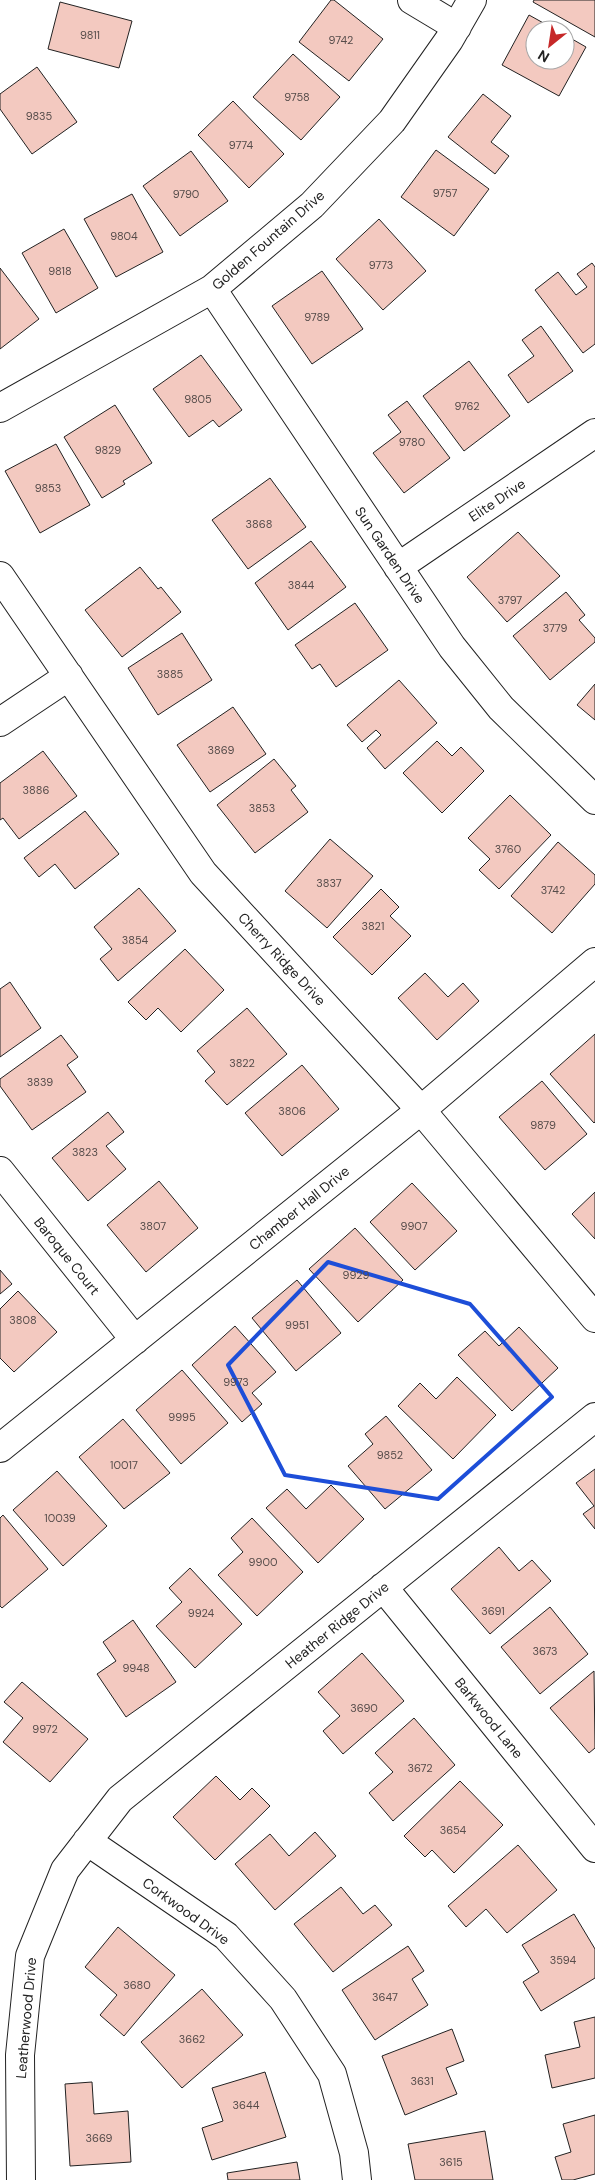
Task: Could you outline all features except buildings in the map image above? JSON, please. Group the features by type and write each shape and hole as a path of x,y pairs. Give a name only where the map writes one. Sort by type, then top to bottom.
{"street":[{"path":"412,0 457,27"},
{"name":"Golden Fountain Drive","path":"0,408 212,289 312,205 392,121 457,27 472,0"},
{"name":"Sun Garden Drive","path":"212,289 452,647 501,708 595,800"},
{"name":"Elite Drive","path":"398,567 595,433"},
{"name":"Cherry Ridge Drive","path":"0,576 203,873 421,1110 595,1318"},
{"path":"0,722 70,676"},
{"name":"Chamber Hall Drive","path":"0,1448 421,1110 595,962"},
{"name":"Baroque Court","path":"0,1171 135,1340"},
{"name":"Heather Ridge Drive","path":"87,1841 120,1799 595,1417"},
{"name":"Barkwood Lane","path":"383,1587 595,1848"},
{"name":"Leatherwood Drive","path":"21,2180 20,2055 30,1956 65,1870 87,1841"},
{"name":"Corkwood Drive","path":"87,1841 226,1936 283,1998 332,2074 354,2153 357,2180"}],"highlighted area":[{"path":"328,1262 470,1304 552,1397 438,1499 285,1475 228,1365"}]}
